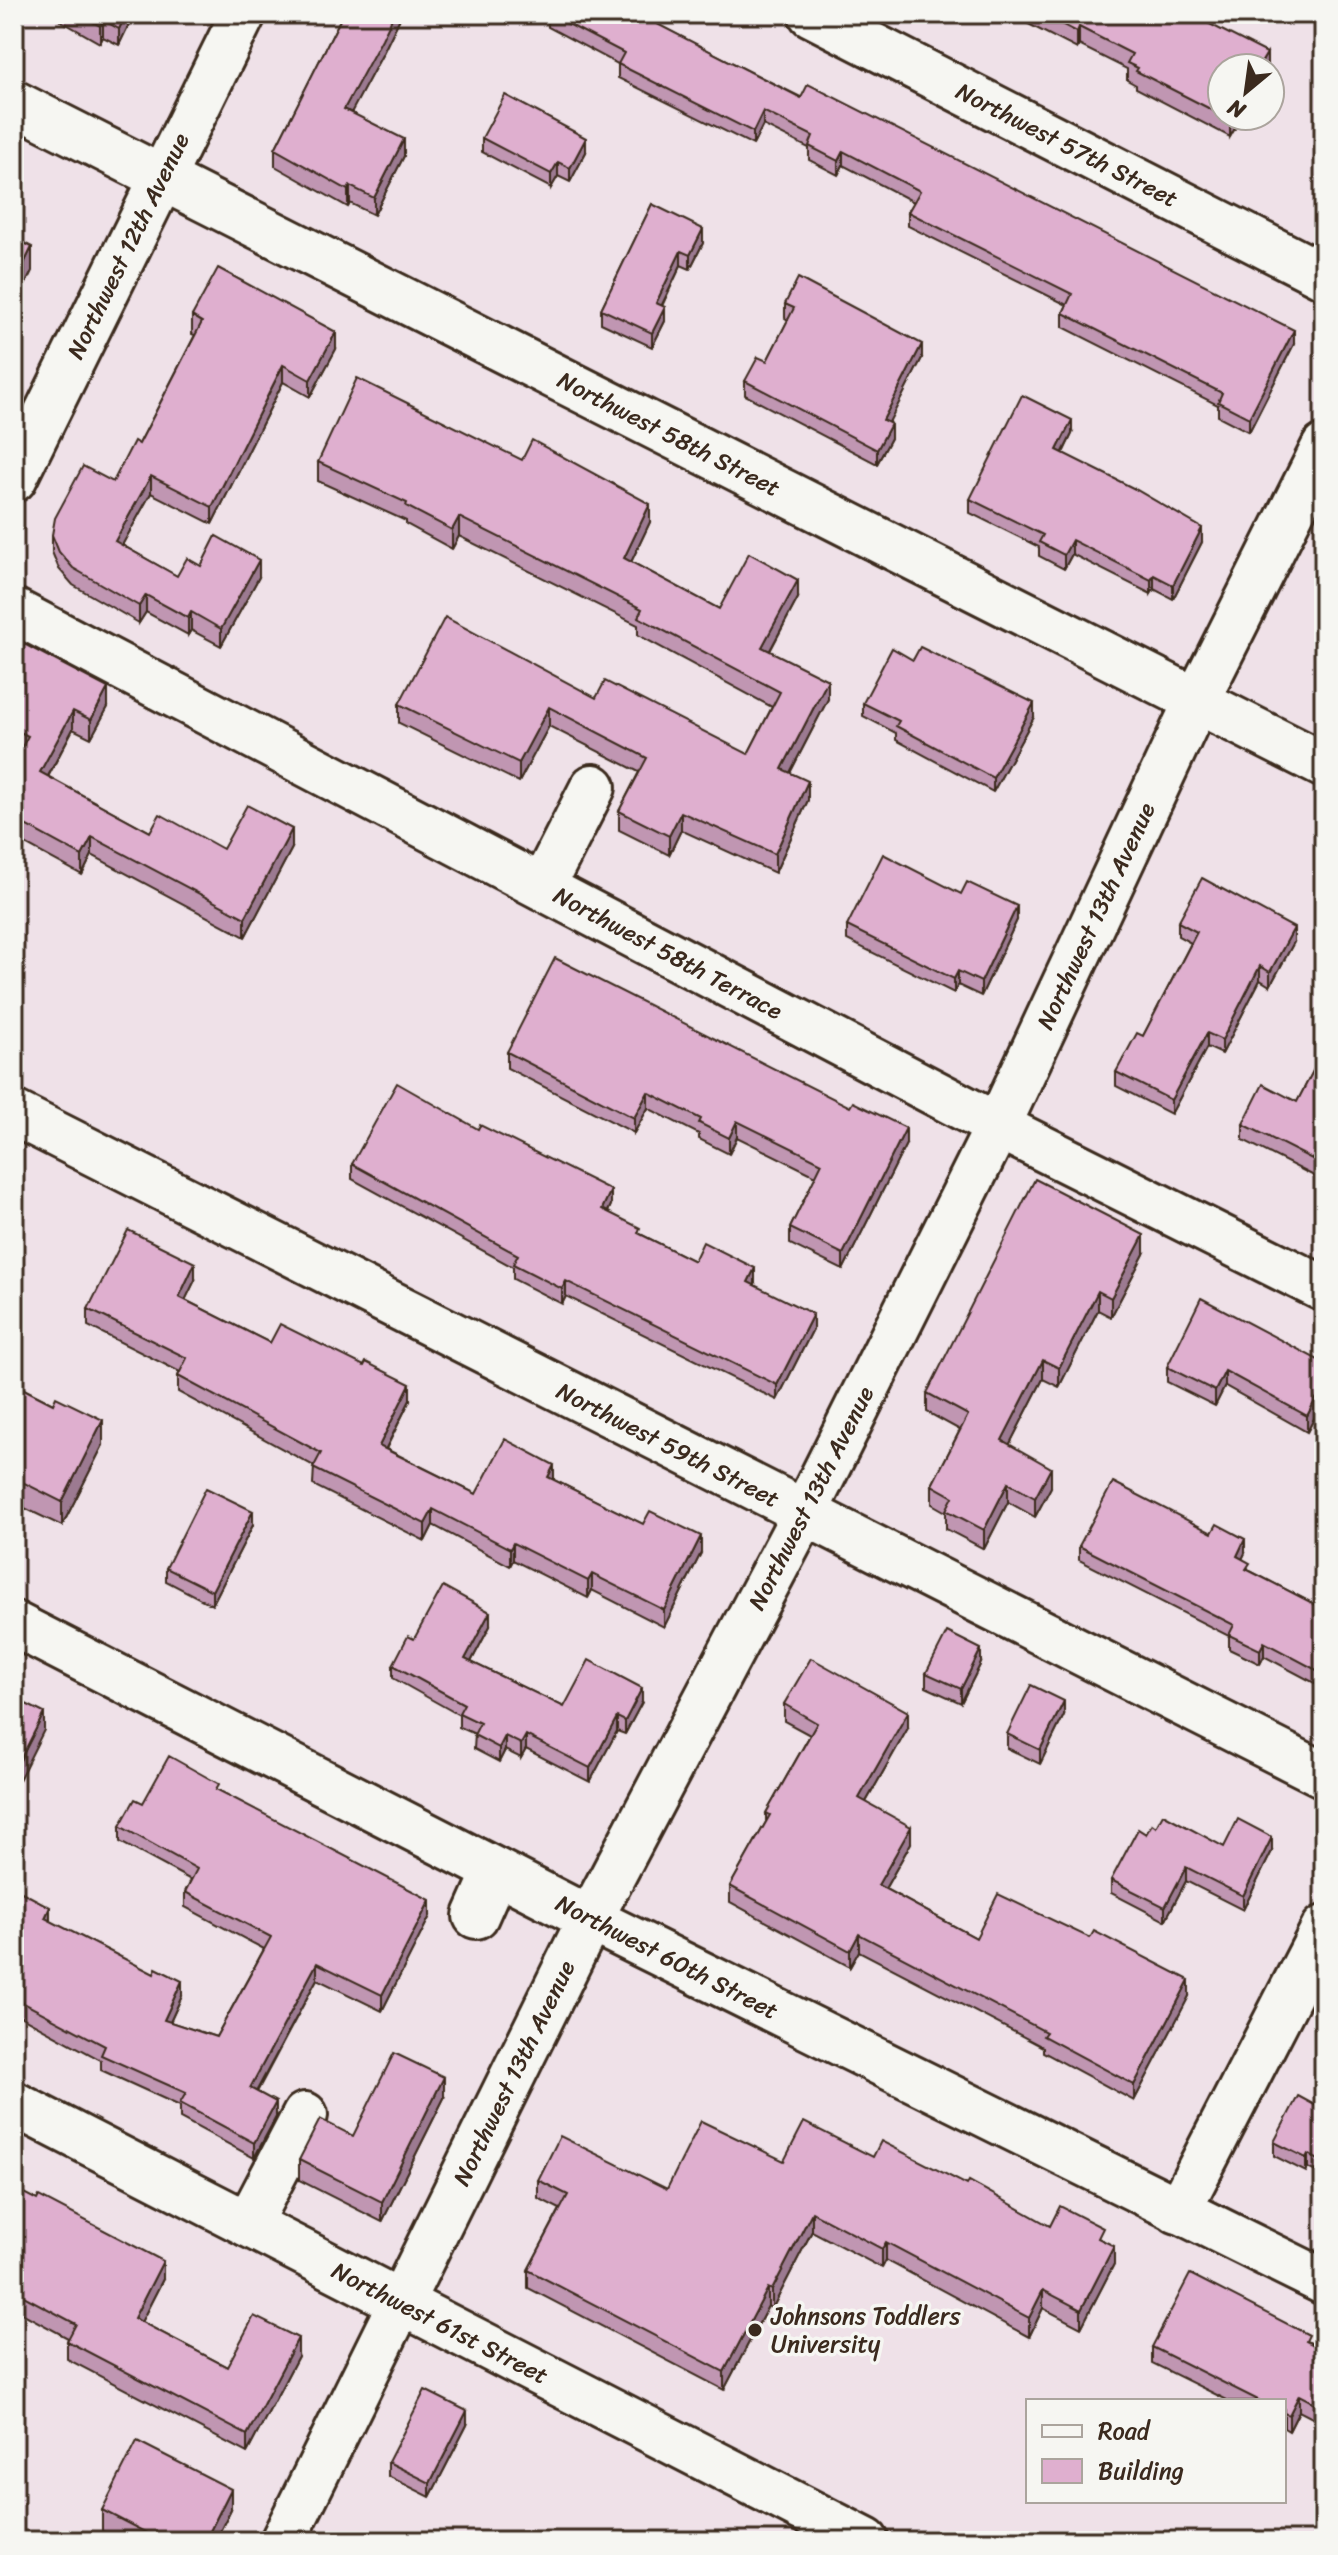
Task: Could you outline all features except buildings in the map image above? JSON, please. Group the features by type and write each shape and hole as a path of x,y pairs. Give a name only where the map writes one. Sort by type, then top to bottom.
{"street":[{"name":"Northwest 12th Avenue","path":"14,479 243,14"},
{"name":"Northwest 57th Street","path":"811,14 1324,276"},
{"name":"Northwest 58th Street","path":"14,103 1324,765"},
{"name":"Northwest 13th Avenue","path":"283,2541 590,1919 804,1514 998,1126 1197,700 1324,447"},
{"name":"Northwest 58th Terrace","path":"14,611 998,1126 1324,1289"},
{"path":"542,887 593,787"},
{"name":"Northwest 59th Street","path":"14,1113 1324,1775"},
{"name":"Northwest 60th Street","path":"14,1624 590,1919 1324,2282"},
{"path":"476,1916 496,1871"},
{"path":"1178,2211 1324,1928"},
{"name":"Northwest 61st Street","path":"14,2104 866,2541"},
{"path":"248,2224 305,2115"}],"place":[{"name":"Johnsons Toddlers University","path":"755,2330"}]}
